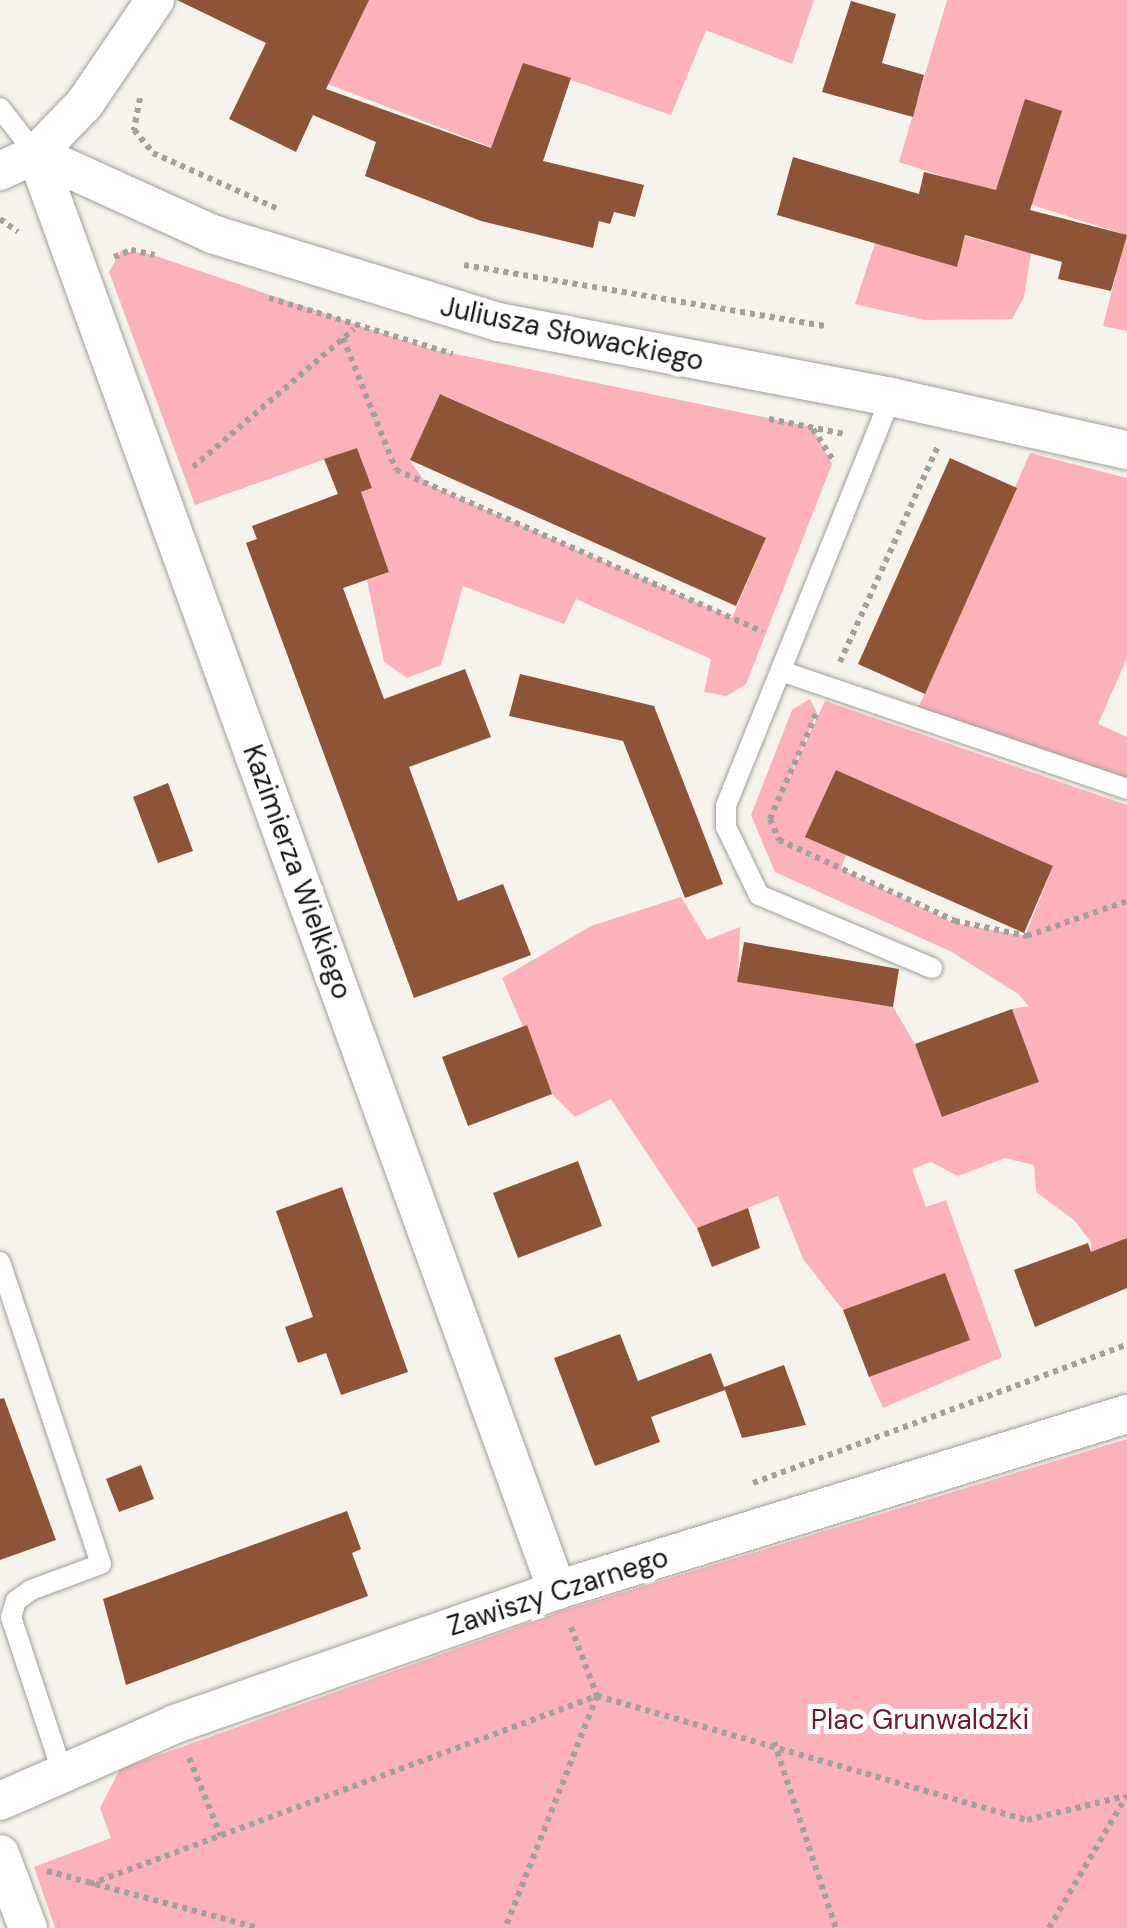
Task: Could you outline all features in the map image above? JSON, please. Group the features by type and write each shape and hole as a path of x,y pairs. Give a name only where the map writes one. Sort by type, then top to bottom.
{"street":[{"path":"0,171 36,154 85,102 155,0"},
{"name":"Juliusza Słowackiego","path":"36,154 140,206 330,276 498,322 891,396 1127,450"},
{"name":"Kazimierza Wielkiego","path":"36,154 558,1590"},
{"name":"Zawiszy Czarnego","path":"0,1801 175,1724 558,1590 1127,1414"},
{"path":"17,1860 28,1928"}],"lane":[{"path":"0,108 36,154"},
{"path":"891,396 726,806 735,853 759,895 932,968"},
{"path":"781,671 1127,789"},
{"path":"0,1262 101,1564 32,1590 16,1601 11,1616 63,1774"}],"path":[{"path":"150,80 134,112 134,130 153,152 295,216"},
{"path":"109,272 121,251 166,260"},
{"path":"446,262 826,326"},
{"path":"248,290 355,328 457,356"},
{"path":"177,457 184,475 355,328"},
{"path":"344,338 396,470 791,646"},
{"path":"755,416 874,440"},
{"path":"944,431 770,820 779,840 955,921 1026,936 1127,901"},
{"path":"734,1490 1127,1346"},
{"path":"505,1928 597,1696 558,1590"},
{"path":"90,1884 597,1696 774,1742 1027,1820 1124,1796"},
{"path":"774,1742 836,1928"},
{"path":"183,1744 221,1836"},
{"path":"1049,1928 1124,1796"},
{"path":"17,1860 90,1884 258,1928"}],"green space":[{"path":"365,0 814,0 792,64 706,30 671,115 537,68 506,153 328,84"},
{"path":"947,0 1127,0 1127,331 1103,326 1126,235 899,162"},
{"path":"965,236 1031,253 1024,297 1012,319 924,320 855,304 876,240 956,267"},
{"path":"121,251 150,254 426,348 812,427 832,464 746,684 726,696 704,692 711,659 576,599 564,624 463,586 441,665 407,678 384,662 367,580 389,572 377,539 340,500 372,488 357,448 195,505 109,272","holes":["441,394 766,538 732,618 427,484 410,461"]},
{"path":"1030,453 1127,478 1127,658 1098,724 1127,737 1127,789 915,715"},
{"path":"810,699 817,713 782,794 825,701 1127,805 1127,1243 1091,1252 1091,1242 1074,1220 1036,1192 1034,1165 1005,1158 958,1176 931,1162 912,1169 926,1207 946,1200 1002,1357 883,1408 869,1377 969,1339 843,1310 803,1259 778,1196 697,1228 611,1099 575,1117 552,1094 502,978 591,926 681,897 707,940 740,927 738,982 893,1007 915,1044 943,1117 1039,1082 1012,1009 1029,1006 1018,994 952,952 775,872 751,815 792,710","holes":["836,770 1053,866 1025,936 954,923 841,869 846,855"]},
{"name":"Plac Grunwaldzki","path":"1127,1439 1127,1928 55,1928 34,1867 111,1838 100,1808 120,1769 565,1610"}],"building":[{"path":"177,0 369,0 326,89 491,148 523,63 571,78 543,161 644,185 635,217 614,212 610,224 599,221 593,248 481,221 365,176 376,142 313,115 296,152 229,119 266,43"},
{"path":"851,1 896,14 882,63 924,75 913,117 822,92"},
{"path":"1025,99 1062,111 1030,210 1127,235 1111,291 1058,279 1062,262 965,235 957,267 777,215 793,157 919,194 924,172 996,190"},
{"path":"440,394 766,538 736,606 410,460"},
{"path":"357,448 372,488 361,492 389,572 343,588 384,699 465,669 491,737 409,767 458,901 503,884 531,955 414,998 246,543 257,539 252,526 338,494 324,459"},
{"path":"950,458 1017,488 925,694 858,664"},
{"path":"520,674 654,706 723,884 685,898 623,741 509,716"},
{"path":"836,770 1053,866 1024,933 805,837"},
{"path":"168,783 193,851 158,863 133,797"},
{"path":"744,942 899,969 893,1007 737,982"},
{"path":"1012,1009 1039,1082 942,1117 915,1044"},
{"path":"527,1025 552,1094 468,1126 442,1057"},
{"path":"578,1161 602,1226 518,1258 493,1193"},
{"path":"342,1187 408,1372 341,1395 326,1353 298,1363 285,1327 313,1317 276,1211"},
{"path":"748,1208 760,1248 712,1267 697,1228"},
{"path":"1127,1238 1127,1288 1035,1327 1014,1270 1088,1243 1091,1252"},
{"path":"945,1273 970,1340 869,1377 843,1310"},
{"path":"620,1334 638,1381 711,1353 724,1387 784,1365 806,1425 742,1438 725,1390 651,1417 660,1442 595,1466 554,1358"},
{"path":"4,1398 56,1540 0,1560 0,1399"},
{"path":"141,1465 154,1499 119,1512 106,1479"},
{"path":"347,1511 361,1549 352,1553 368,1596 126,1685 103,1599"}]}
